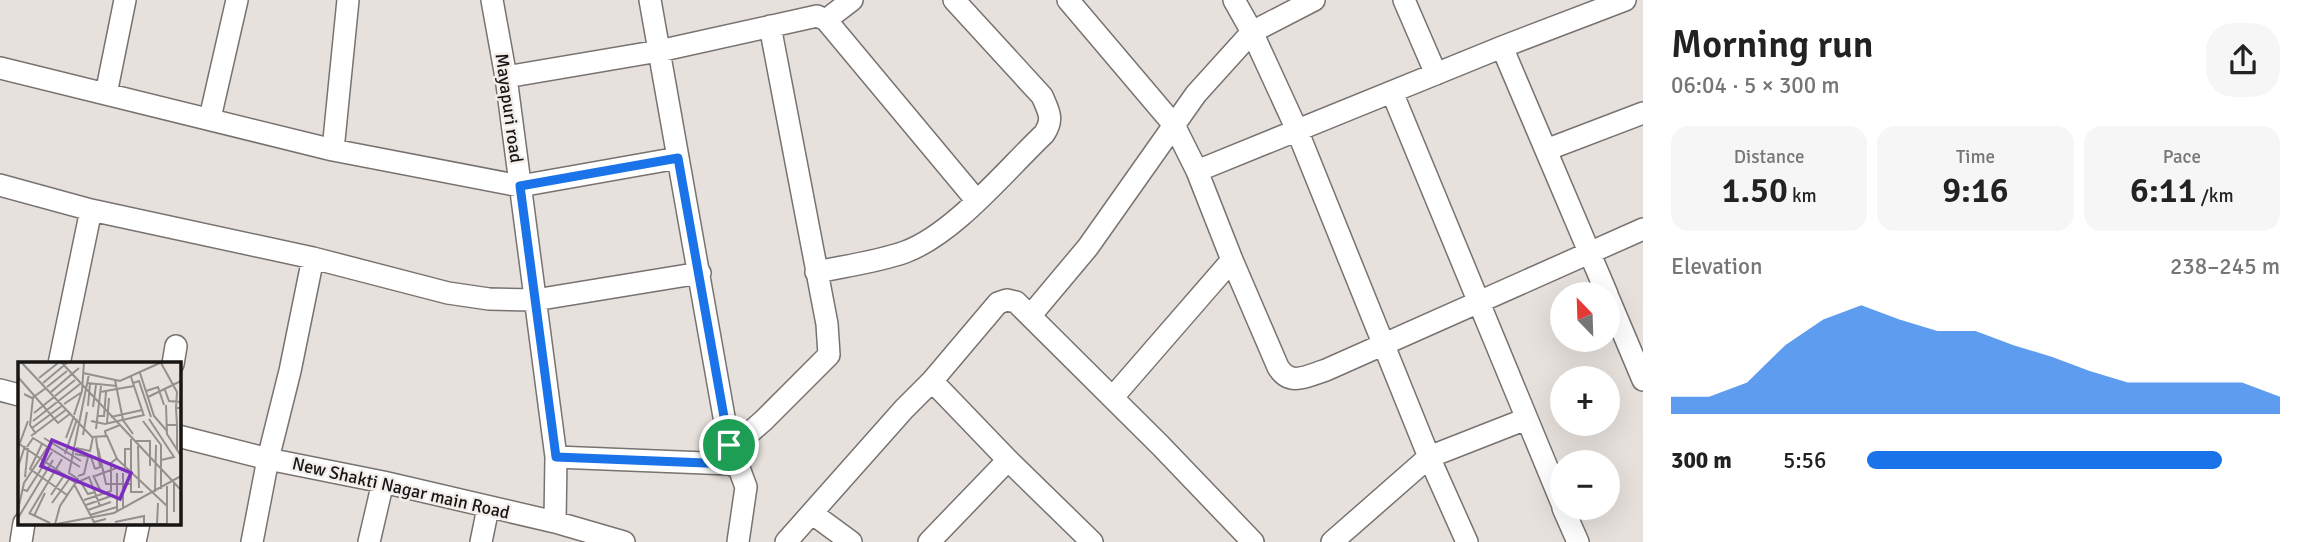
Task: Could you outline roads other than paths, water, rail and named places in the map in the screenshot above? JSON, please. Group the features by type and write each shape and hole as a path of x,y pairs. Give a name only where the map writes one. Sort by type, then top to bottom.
{"street":[{"path":"106,94 125,0"},
{"path":"210,118 237,0"},
{"path":"333,150 348,0"},
{"name":"Mayapuri road","path":"492,0 506,77 556,457 555,522"},
{"path":"650,0 700,273 729,455 739,468 746,487 738,542"},
{"path":"826,20 852,0"},
{"path":"816,272 906,251 932,238 977,201 1051,124 1042,96 954,0"},
{"path":"1068,0 1174,125 1278,367 1289,379 1298,380 1326,370 1643,229"},
{"path":"1234,0 1252,32 1297,130 1429,457 1467,542"},
{"path":"1031,315 1088,247 1196,94 1252,32 1314,0"},
{"path":"1404,0 1436,74"},
{"path":"1196,171 1502,47 1636,2"},
{"path":"506,77 659,51 817,16 826,20 977,201"},
{"path":"556,457 729,455 829,355 827,324 769,26"},
{"path":"1502,47 1602,282"},
{"path":"0,68 333,150 520,186 678,158"},
{"path":"1392,92 1550,476"},
{"path":"1546,150 1643,113"},
{"path":"0,185 90,210 313,258 448,293 489,299 536,300 700,273"},
{"path":"59,362 90,210"},
{"path":"252,542 313,258"},
{"path":"1113,397 1231,260"},
{"path":"786,542 932,381 998,303 1007,300 1016,302 1031,315 1253,542"},
{"path":"1620,324 1643,380"},
{"path":"932,381 1086,540"},
{"path":"0,390 18,395"},
{"path":"1332,542 1429,457 1526,419"},
{"name":"New Shakti Nagar main Road","path":"180,437 268,459 383,482 555,522 601,540 624,542"},
{"path":"929,542 1008,460"},
{"path":"369,542 383,482"},
{"path":"481,542 488,508"},
{"path":"813,514 851,542"},
{"path":"1569,520 1578,542"},
{"path":"21,542 24,524"},
{"path":"135,542 139,524"}]}
